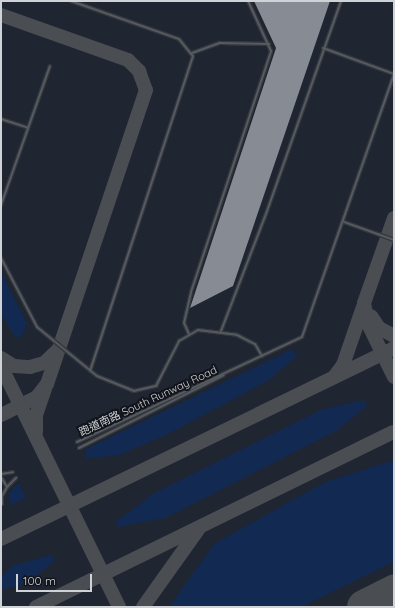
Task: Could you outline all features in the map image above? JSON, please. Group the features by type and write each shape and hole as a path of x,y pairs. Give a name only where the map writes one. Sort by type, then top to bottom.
{"lane":[{"path":"71,1 179,39 192,53 194,64 90,371"},
{"path":"189,334 184,323 191,292 270,44 248,1"},
{"path":"221,331 266,214 323,48 341,1"},
{"path":"192,53 220,43 270,44"},
{"path":"323,48 394,74"},
{"path":"1,205 50,66"},
{"name":"跑道南路 South Runway Road","path":"79,448 302,337 344,222 394,74"},
{"path":"1,119 28,128"},
{"path":"344,222 394,240"},
{"path":"1,258 37,327 90,371 134,391 148,390 160,381 176,344 189,334 204,330 221,331 255,344 262,356"},
{"name":"跑道南路 South Runway Road","path":"77,442 225,374"},
{"path":"7,487 1,475 13,472"},
{"path":"2,504 1,498 7,487 16,478"}],"shaded area":[{"path":"1,1 394,1 394,607 1,607"},
{"path":"1,272 27,324 22,336 16,338 1,314"},
{"path":"293,349 297,356 269,380 168,434 119,455 85,459 86,449"},
{"path":"364,400 367,406 336,431 165,518 118,527 116,522 153,494 323,409"},
{"path":"394,460 394,562 301,607 169,607 214,544 325,482"},
{"path":"19,483 26,498 10,505 9,492"},
{"path":"51,555 56,560 27,583 1,590 1,576 14,565"}],"building":[{"path":"254,1 330,1 233,286 190,308 276,48"}],"taxiway":[{"path":"1,15 128,60 139,71 146,90 47,384 37,397 1,415"},
{"path":"394,218 364,303 368,324 394,377"},
{"path":"334,377 343,365 363,307"},
{"path":"371,316 379,328 394,336"},
{"path":"1,539 394,348"},
{"path":"1,358 14,366 30,367 44,363 57,351"},
{"path":"1,366 119,607"},
{"path":"36,432 36,415 45,389"},
{"path":"36,607 394,432"},
{"path":"143,607 198,530"}],"runway":[{"path":"364,607 394,592"}]}
